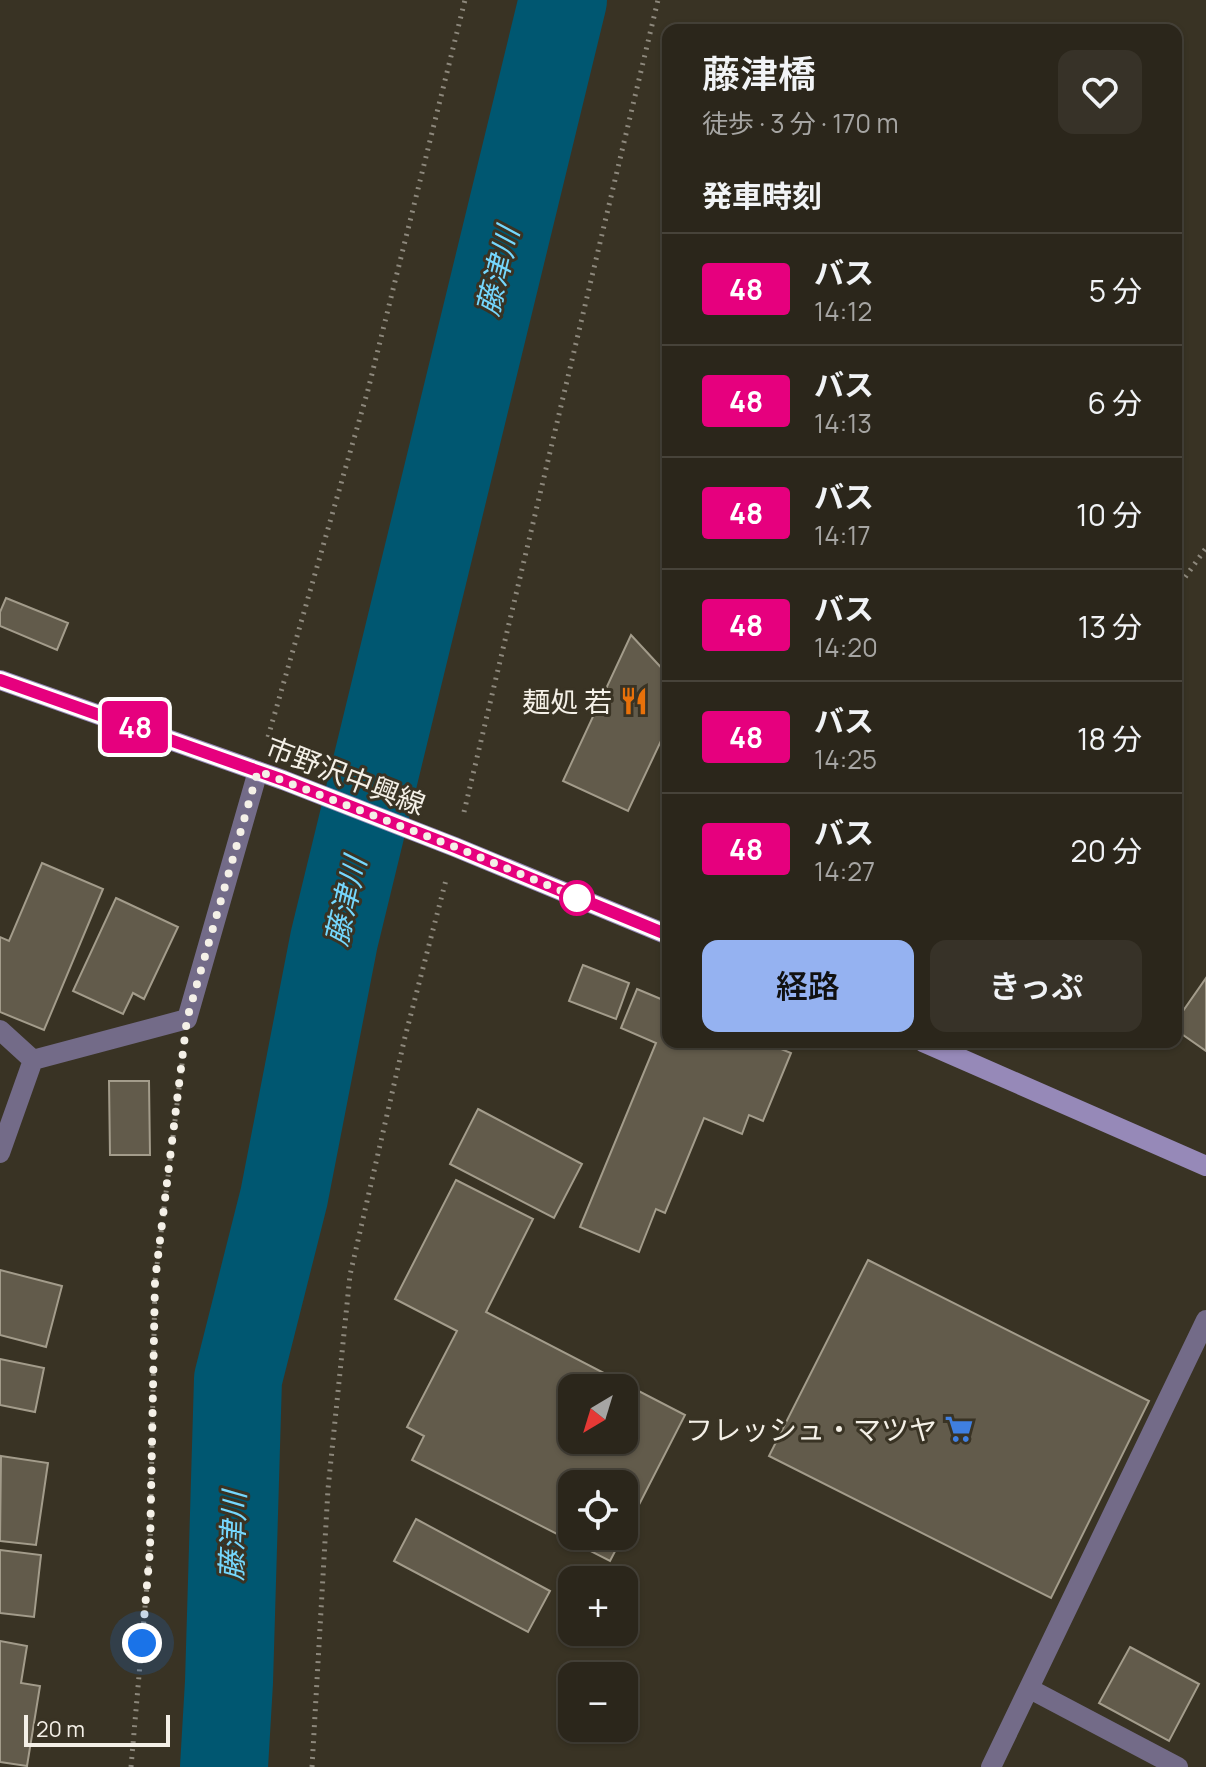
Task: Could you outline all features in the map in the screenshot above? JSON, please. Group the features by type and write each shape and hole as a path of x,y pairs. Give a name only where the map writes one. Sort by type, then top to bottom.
{"main road":[{"name":"市野沢中興線","path":"0,680 283,780 662,933"},
{"path":"937,1048 1206,1166"}],"street":[{"path":"33,1060 187,1019 258,771"},
{"path":"0,1030 33,1060"},
{"path":"0,1153 33,1060"},
{"path":"991,1767 1206,1320"},
{"path":"1030,1689 1178,1767"}],"path":[{"path":"258,771 368,390 465,0"},
{"path":"312,1767 328,1489 350,1275 405,1037 455,847 658,0"},
{"path":"1182,582 1206,548"},
{"path":"131,1767 150,1550 155,1281 187,1019"}],"building":[{"path":"6,598 68,623 57,650 0,626 0,612"},
{"name":"麺処 若","path":"631,635 662,669 662,739 628,811 563,781"},
{"path":"42,863 103,889 44,1030 0,1012 0,937 9,941"},
{"path":"116,898 178,927 144,999 133,993 123,1014 73,991"},
{"path":"583,965 629,983 616,1019 569,1001"},
{"path":"1206,978 1206,1051 1182,1034 1182,1012"},
{"path":"637,989 662,999 662,1048 779,1048 791,1053 763,1121 749,1115 742,1134 704,1118 665,1213 656,1209 639,1252 580,1227 656,1043 621,1028"},
{"path":"109,1081 149,1081 150,1155 110,1155"},
{"path":"478,1109 582,1164 554,1218 450,1164"},
{"path":"456,1180 533,1219 486,1312 606,1374 558,1374 558,1454 638,1454 638,1391 685,1415 638,1507 638,1470 558,1470 558,1534 412,1460 424,1436 407,1427 457,1331 395,1299"},
{"name":"フレッシュ・マツヤ","path":"868,1260 1149,1401 1051,1598 769,1456"},
{"path":"0,1270 62,1286 46,1347 0,1335"},
{"path":"0,1359 44,1368 35,1412 0,1405"},
{"path":"1,1456 48,1463 36,1545 0,1541"},
{"path":"416,1519 550,1591 528,1632 394,1561"},
{"path":"0,1550 41,1555 34,1617 0,1613"},
{"path":"588,1550 616,1550 610,1561"},
{"path":"0,1641 27,1646 21,1683 40,1686 27,1766 0,1762"},
{"path":"1130,1647 1199,1684 1169,1741 1099,1703"}],"waterway":[{"name":"藤津川","path":"224,1767 238,1379 284,1197 334,940 563,0"}],"bus line":[{"name":"48","path":"0,680 283,780 662,933"}],"place":[{"name":"麺処 若","path":"634,701"},
{"name":"フレッシュ・マツヤ","path":"959,1429"}],"route":[{"path":"142,1643 150,1550 155,1281 187,1019 258,771 588,902 577,898"}]}
